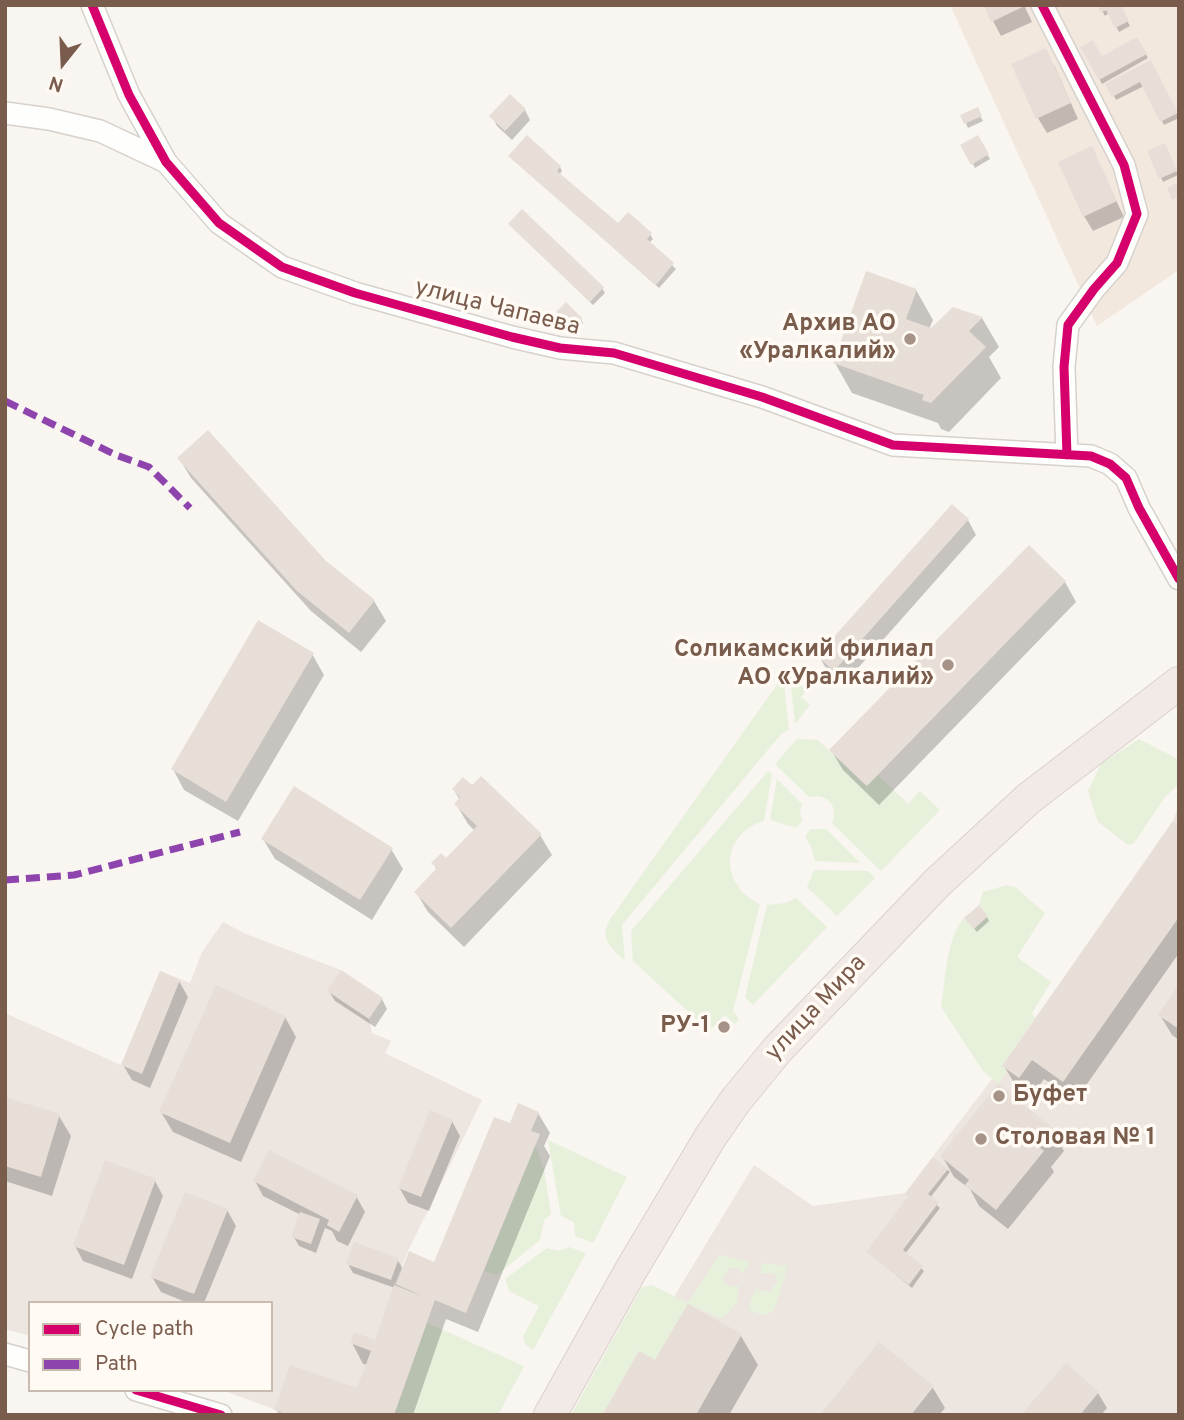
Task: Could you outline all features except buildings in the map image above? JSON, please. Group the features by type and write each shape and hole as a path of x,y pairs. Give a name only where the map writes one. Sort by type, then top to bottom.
{"highway":[{"name":"улица Мира","path":"550,1415 631,1270 711,1136 736,1100 778,1049 937,883 1028,799 1179,684"}],"street":[{"name":"улица Чапаева","path":"92,5 129,95 166,162 219,223 282,267 355,293 524,340 560,348 614,353 762,397 893,445 1091,457 1110,464 1126,478 1139,508 1179,579"},
{"path":"1042,5 1124,165 1137,214 1117,263 1068,325 1064,367 1067,455"},
{"path":"5,113 49,119 100,131 166,162"},
{"path":"5,1354 28,1360"},
{"path":"143,1392 221,1415"}],"shaded area":[{"path":"950,5 1179,5 1179,270 1097,326"},
{"path":"1179,804 1179,1415 602,1415 754,1165 813,1206 905,1193 1002,1066 1173,821"},
{"path":"223,922 246,934 341,970 383,998 369,1019 372,1033 391,1041 385,1053 482,1100 394,1285 435,1300 394,1415 289,1415 227,1392 273,1392 273,1301 28,1301 28,1335 5,1329 5,1013 121,1065 160,971 190,983 202,952"}],"green space":[{"path":"783,676 789,730 782,733 622,925 625,961 606,938 609,921"},
{"path":"790,676 807,690 801,697 810,705 795,724"},
{"path":"797,739 818,740 866,786 878,775 908,804 920,791 940,810 881,871 832,823 834,811 830,802 821,797 809,797 775,764"},
{"path":"1139,739 1178,759 1179,784 1165,797 1134,843 1128,845 1098,822 1088,791 1101,764"},
{"path":"768,771 772,774 764,821 739,837 730,860 737,885 747,896 760,904 733,1011 739,1019 735,1024 725,1015 709,1031 633,961 631,931"},
{"path":"777,779 802,804 802,821 796,828 770,820"},
{"path":"811,829 826,829 860,863 815,861 805,836"},
{"path":"814,870 868,871 875,878 837,916 807,887"},
{"path":"1007,885 1015,887 1045,913 1017,957 1051,982 1032,1013 1035,1018 1002,1066 1008,1070 998,1084 983,1071 941,1007 947,961 958,927 964,918 974,929 988,916 979,905 983,892"},
{"path":"796,898 827,927 753,1005 745,997 767,905 786,903"},
{"path":"548,1140 627,1177 593,1243 575,1236 574,1222 561,1216"},
{"path":"535,1145 544,1169 551,1214 544,1220 540,1240 497,1275 484,1271"},
{"path":"569,1247 586,1253 533,1350 525,1344 523,1337 539,1306 509,1291 505,1279 547,1248 558,1251"},
{"path":"719,1255 751,1262 743,1273 737,1268 729,1268 723,1279 730,1286 739,1286 737,1303 723,1319 688,1304 655,1360 639,1351 602,1415 571,1415 642,1287 652,1285 688,1303"},
{"path":"762,1263 788,1266 774,1311 764,1316 748,1309 755,1289 770,1292 778,1281 772,1273 760,1273"},
{"path":"427,1323 524,1366 498,1415 394,1415"}],"marked path":[{"path":"5,401 116,455 149,467 190,508"},
{"path":"5,880 74,875 240,832"}],"cycle path":[{"path":"92,5 129,95 166,162 219,223 282,267 355,293 512,337 560,348 614,353 762,397 893,445 1091,456 1110,464 1126,478 1139,508 1179,579"},
{"path":"1042,5 1124,165 1137,214 1117,263 1068,325 1064,367 1067,455"},
{"path":"143,1392 221,1415"}],"place":[{"name":"Архив АО «Уралкалий»","path":"910,339"},
{"name":"Соликамский филиал АО «Уралкалий»","path":"948,665"},
{"name":"РУ-1","path":"724,1027"},
{"name":"Буфет","path":"999,1096"},
{"name":"Столовая № 1","path":"981,1139"}]}
